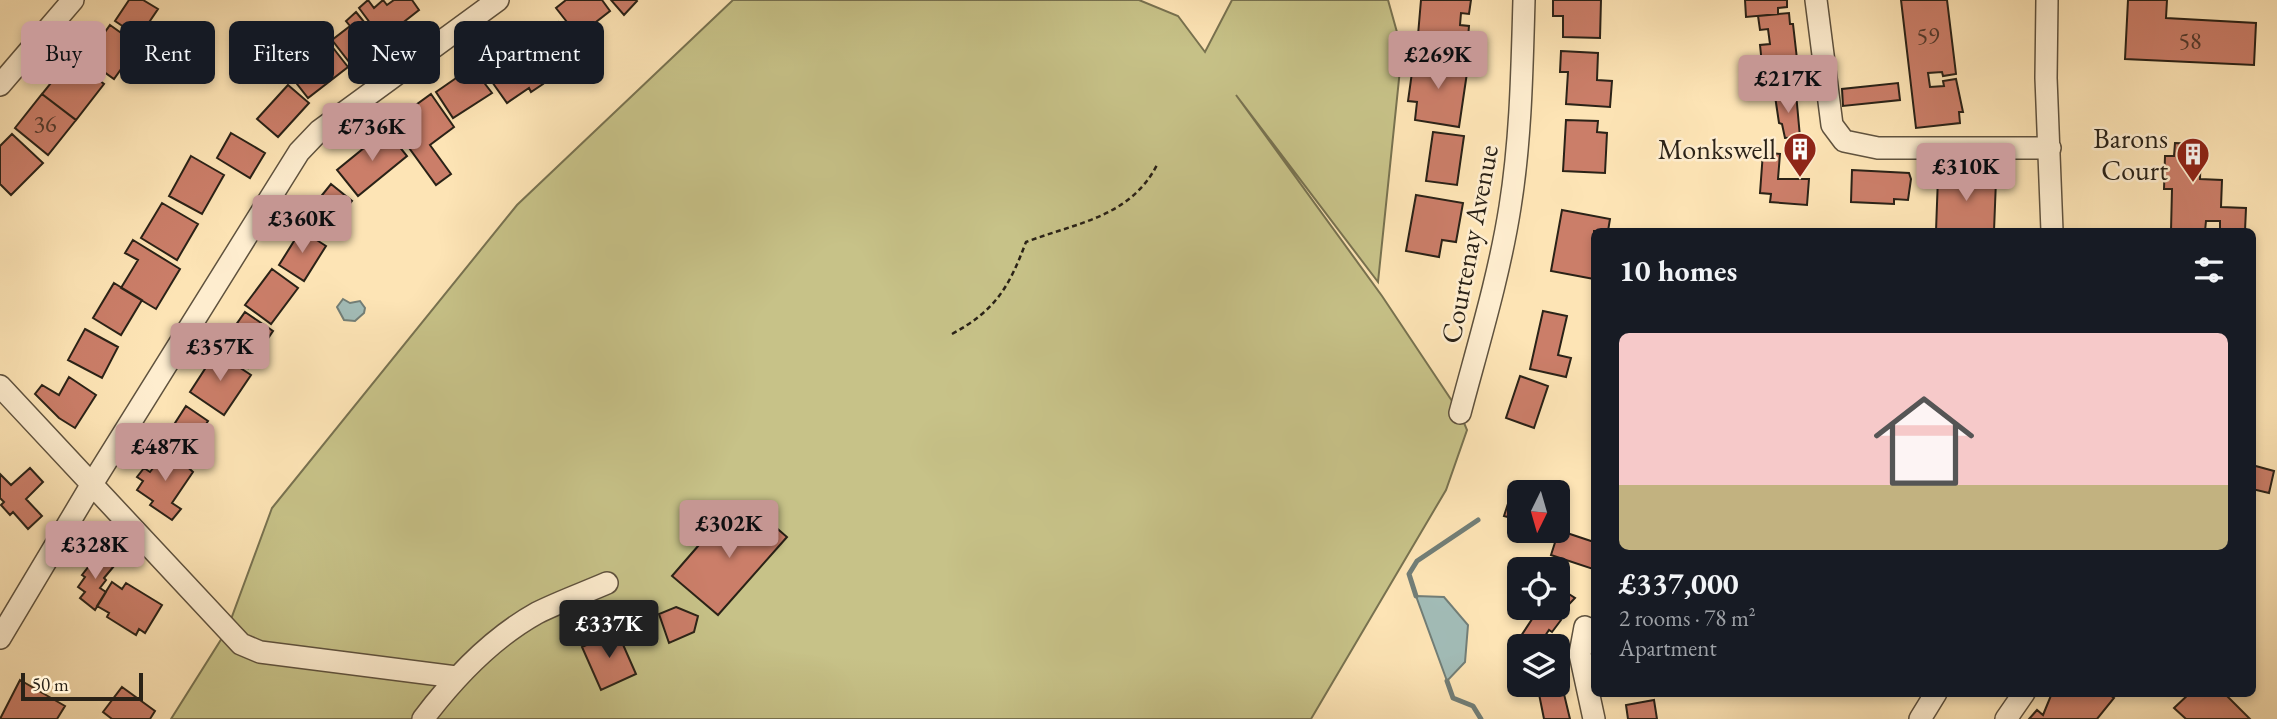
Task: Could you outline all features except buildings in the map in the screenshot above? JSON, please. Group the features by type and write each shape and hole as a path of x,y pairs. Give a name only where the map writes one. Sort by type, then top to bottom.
{"street":[{"path":"0,85 74,0"},
{"path":"0,638 92,484 299,152 319,131 498,0"},
{"name":"Courtenay Avenue","path":"1460,414 1499,266 1510,206 1519,136 1524,0"},
{"path":"1816,0 1832,125 1844,141 1878,148 2050,148"},
{"path":"2047,0 2046,78 2052,228"},
{"path":"0,386 241,644 260,652 456,677"},
{"path":"424,719 456,677 500,640 537,614 607,583"},
{"path":"1585,627 1571,649 1594,719"},
{"path":"2006,719 2021,697"}],"path":[{"path":"952,334 989,307 1009,285 1026,242 1081,221 1100,217 1121,206 1136,197 1148,183 1158,163"}],"shaded area":[{"path":"733,0 1139,0 1178,16 1205,52 1232,0 1388,0 1402,50 1378,282 1236,95 1382,296 1460,413 1467,430 1446,490 1311,719 171,719 227,630 272,508 517,205"}],"water":[{"path":"343,299 350,303 360,301 365,308 364,313 355,321 344,320 337,307"},
{"path":"1416,596 1444,597 1468,625 1465,662 1447,681"}],"waterway":[{"path":"1416,596 1409,574 1417,561 1478,520"},
{"path":"1447,681 1453,698 1473,706 1481,719"}],"place":[{"name":"Monkswell","path":"1800,179"},
{"name":"Barons Court","path":"2193,184"}]}
